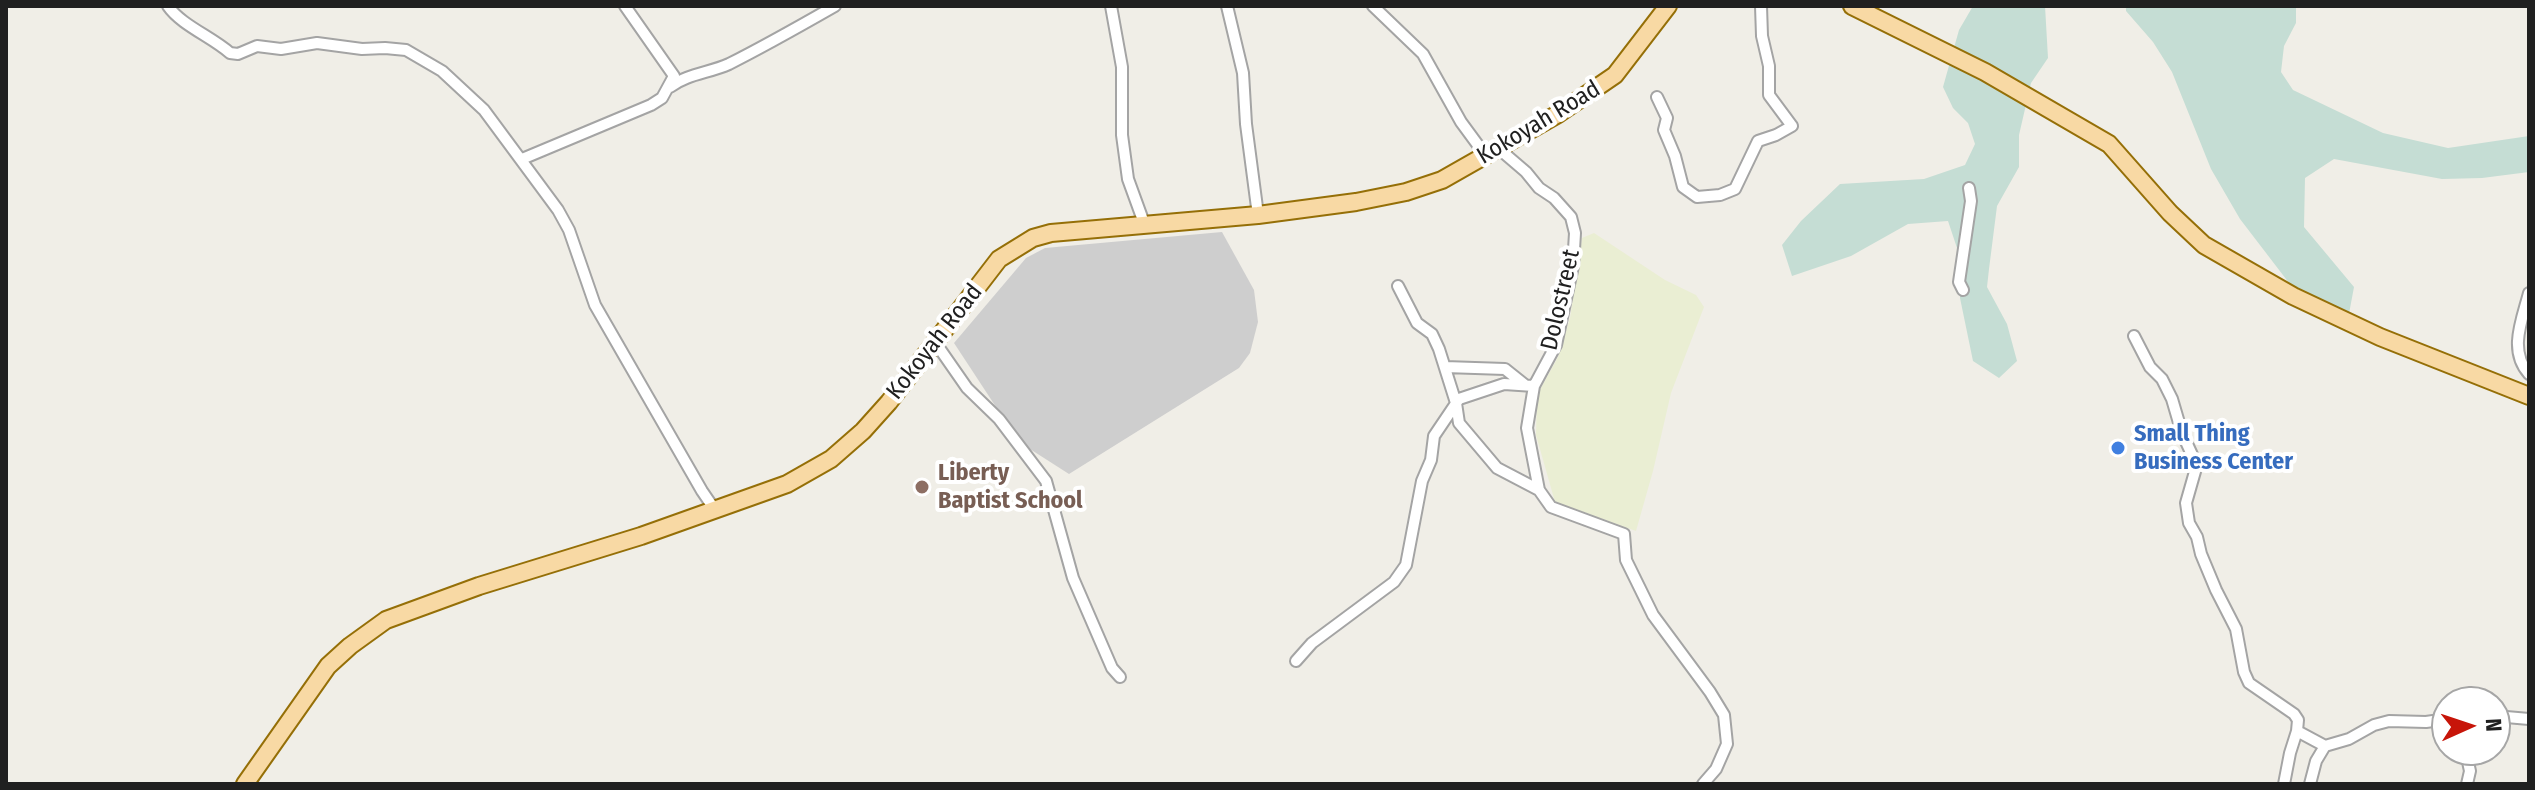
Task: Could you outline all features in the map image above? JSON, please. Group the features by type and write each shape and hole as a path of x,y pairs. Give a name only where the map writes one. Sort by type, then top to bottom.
{"main road":[{"name":"Kokoyah Road","path":"245,784 328,666 386,620 787,484 831,459 863,431 889,402 999,259 1033,238 1051,233 1258,215 1356,202 1406,192 1442,180 1594,92 1615,75 1668,6"},
{"path":"1852,6 1985,72 2109,144 2170,213 2204,245 2293,296 2380,337 2529,396"}],"street":[{"path":"168,6 174,16 230,53 238,54 257,46 281,49 317,43 362,49 385,48 406,50 442,71 484,110 558,210 569,230 595,305 715,510"},
{"path":"625,6 674,76 668,88"},
{"path":"522,159 651,105 681,79 725,66 835,6"},
{"path":"1111,6 1122,67 1122,135 1128,179 1144,223"},
{"path":"1227,6 1243,73 1258,215"},
{"path":"1657,97 1667,118 1664,130 1683,187 1697,197 1720,195 1735,189 1758,141 1792,126 1769,95 1769,66 1762,36 1761,6"},
{"name":"Dolostreet","path":"1378,8 1423,54 1461,122 1492,152 1526,172 1571,217 1575,233 1573,266 1556,345 1530,386 1527,428 1539,490"},
{"path":"1963,290 1959,282 1971,201 1969,188"},
{"path":"1398,286 1417,323 1432,334 1456,403 1459,423 1488,460 1539,490 1551,507 1624,534 1626,560 1653,615 1724,715 1727,744 1716,769 1703,784"},
{"path":"2529,293 2516,348 2523,368 2529,374"},
{"path":"2134,336 2150,367 2162,379 2194,459 2196,468 2186,503 2189,523 2216,590 2236,629 2244,672 2249,683 2298,720 2284,784"},
{"path":"935,342 967,388 999,419 1046,481 1073,578 1112,668 1120,677"},
{"path":"1445,367 1505,369 1530,386"},
{"path":"1296,661 1312,643 1394,582 1406,565 1434,436 1459,399 1504,384 1530,386"},
{"path":"2310,784 2316,761 2325,746 2389,721 2431,721"},
{"path":"2297,731 2325,746"}],"shaded area":[{"path":"1222,232 1254,290 1258,322 1250,353 1239,368 1069,474 1019,442 954,343 1026,258 1045,248"}],"green space":[{"path":"1973,6 2045,6 2048,58 2031,83 2019,135 2019,167 1997,206 1989,269 1987,287 2007,324 2017,361 1999,378 1973,361 1960,298 1959,254 1948,221 1908,224 1851,256 1792,276 1782,245 1801,221 1840,184 1924,179 1965,165 1975,144 1968,123 1953,108 1943,87 1959,30"},
{"path":"2126,6 2296,6 2296,23 2284,46 2281,72 2293,90 2383,133 2448,148 2529,136 2529,172 2442,179 2334,159 2305,178 2304,227 2354,287 2348,319 2299,296 2240,219 2211,169 2172,72 2153,42 2126,11"},
{"path":"1594,233 1665,280 1696,295 1704,307 1671,393 1636,531 1555,502 1536,435 1537,395 1558,357 1570,318 1582,238"}],"place":[{"name":"Small Thing Business Center","path":"2118,448"},
{"name":"Liberty Baptist School","path":"922,487"}]}
